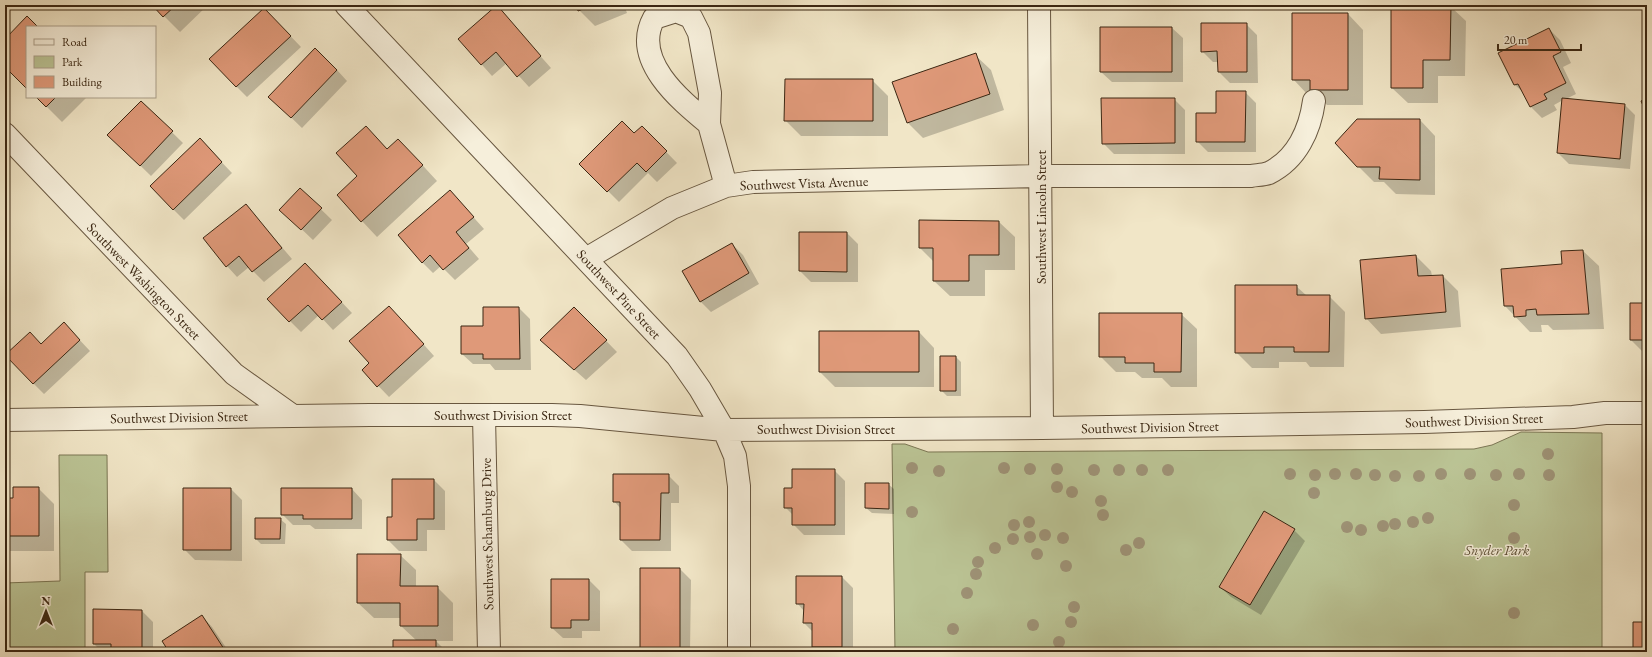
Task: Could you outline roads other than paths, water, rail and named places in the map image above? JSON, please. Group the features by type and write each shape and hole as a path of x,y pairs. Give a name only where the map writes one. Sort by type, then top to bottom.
{"street":[{"name":"Southwest Pine Street","path":"346,5 677,356 700,389 724,430 735,456 740,486 739,652"},
{"name":"Southwest Lincoln Street","path":"1039,5 1042,428"},
{"path":"709,124 687,105 660,75 647,42 649,28 654,18 676,11 691,17 699,33 710,93 709,124 726,186"},
{"name":"Southwest Vista Avenue","path":"586,259 672,208 726,186 753,182 864,181 1041,176 1251,176 1268,173 1286,161 1305,136 1311,120 1314,101"},
{"name":"Southwest Washington Street","path":"5,134 234,374 294,416"},
{"name":"Southwest Division Street","path":"5,420 294,416 580,416 724,430 1042,428 1424,422 1573,417 1605,413 1647,412"},
{"name":"Southwest Schamburg Drive","path":"484,416 489,652"}],"park label":[{"name":"Snyder Park","path":"1497,550"}]}
